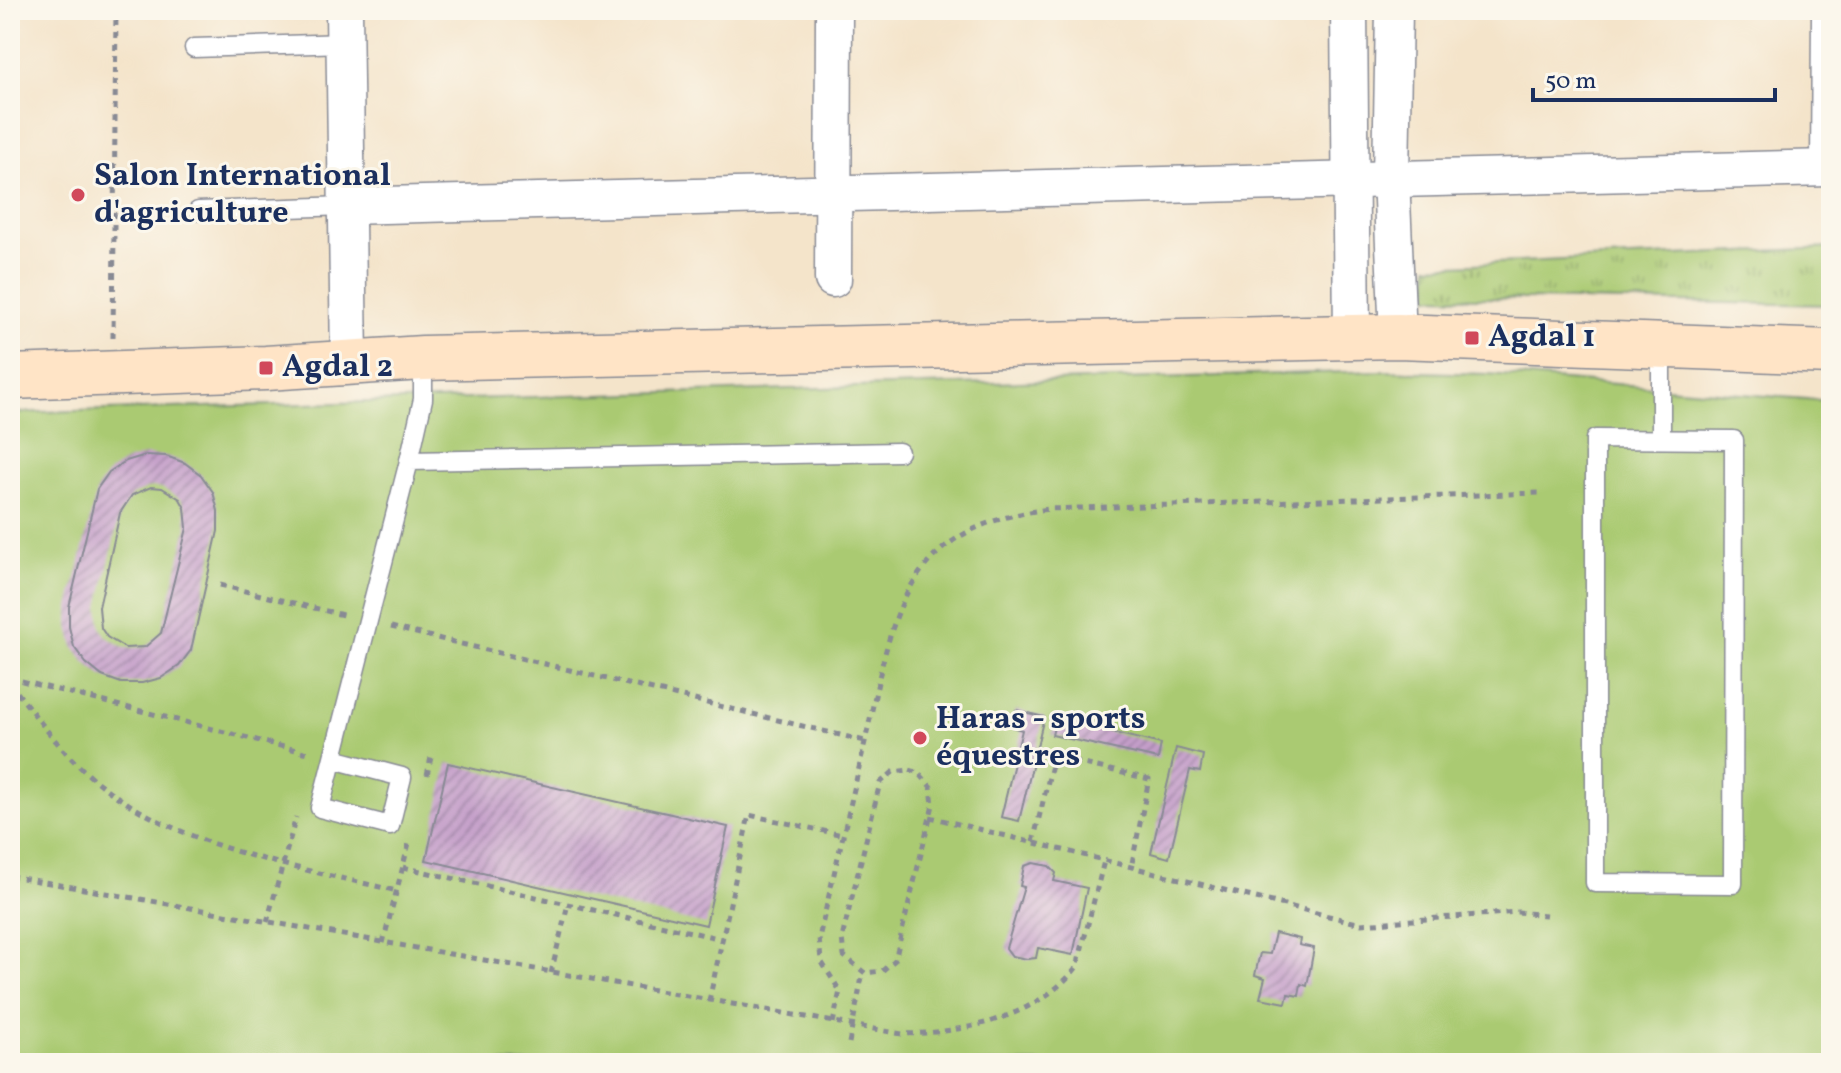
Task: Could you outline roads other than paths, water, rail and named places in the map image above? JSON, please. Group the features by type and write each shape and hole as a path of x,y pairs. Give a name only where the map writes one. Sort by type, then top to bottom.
{"main road":[{"path":"10,377 266,368 423,358 1398,336 1831,352"}],"street":[{"path":"833,279 834,10"},
{"path":"1349,10 1352,338"},
{"path":"1394,10 1391,177 1398,336"},
{"path":"346,206 833,191 1829,168 1830,10"},
{"path":"345,26 349,361"}],"lane":[{"path":"194,48 345,26"},
{"path":"198,211 346,206"},
{"path":"1661,345 1661,439"},
{"path":"333,759 402,777 390,826 320,808 409,461 423,399 423,358"},
{"path":"1595,439 1661,439 1734,440 1733,884 1595,883 1595,439"},
{"path":"409,461 899,452"}],"place":[{"name":"Salon International d'agriculture","path":"78,195"},
{"name":"Agdal 1","path":"1472,338"},
{"name":"Agdal 2","path":"266,368"},
{"name":"Haras - sports équestres","path":"920,738"}]}
